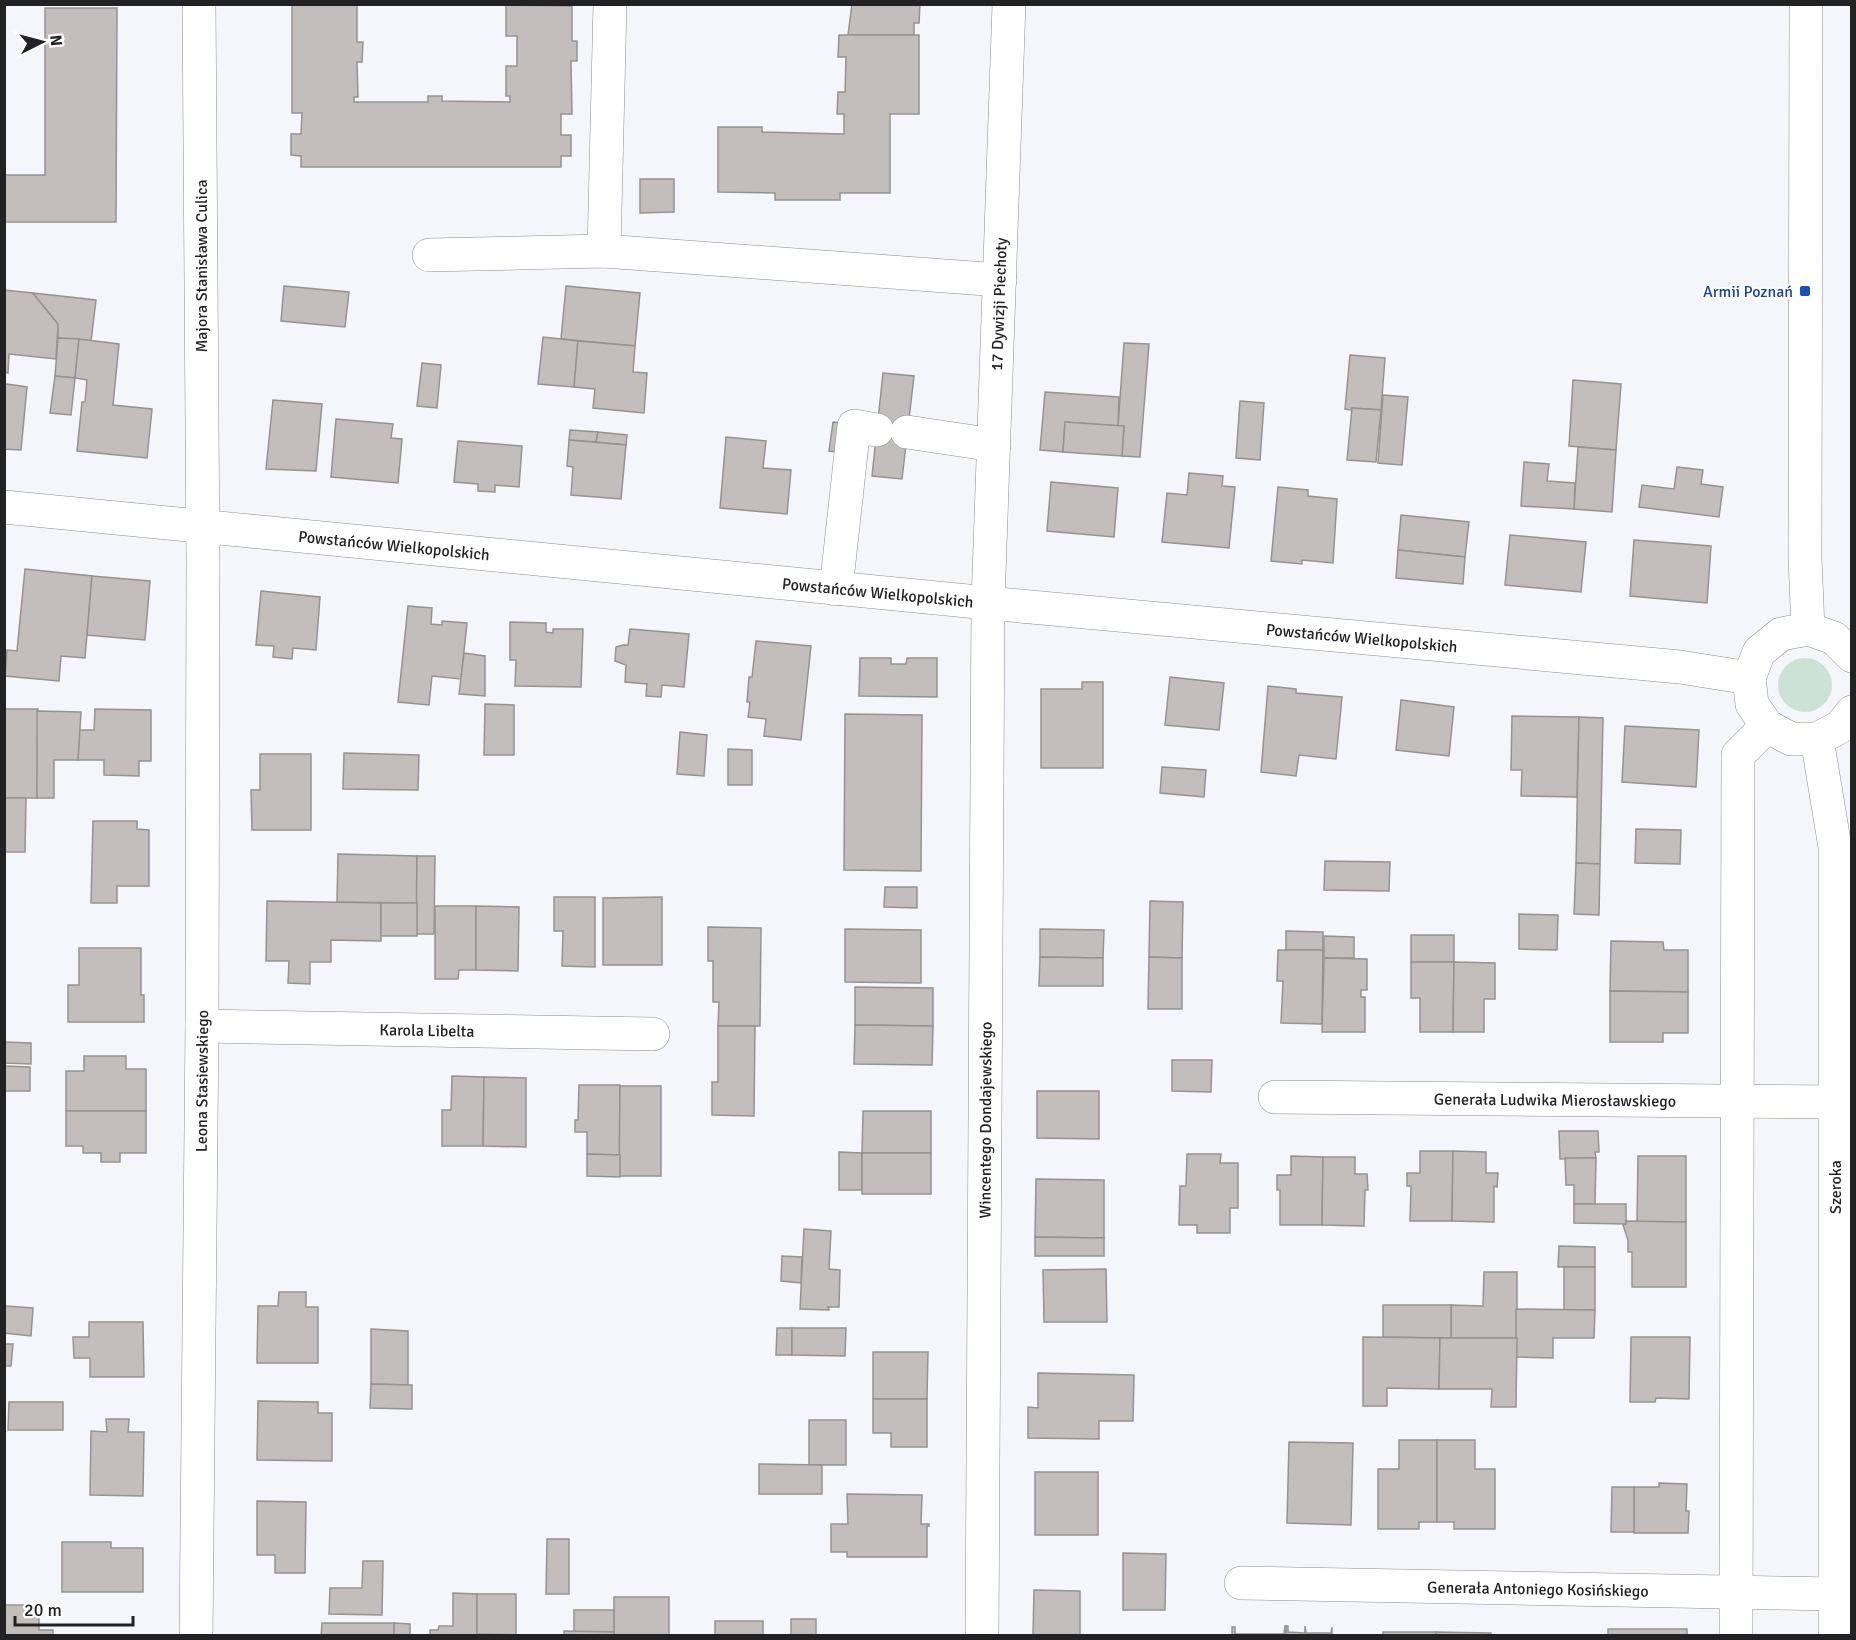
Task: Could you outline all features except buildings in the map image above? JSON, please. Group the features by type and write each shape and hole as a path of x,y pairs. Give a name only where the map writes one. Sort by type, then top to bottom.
{"street":[{"name":"Majora Stanisława Culica","path":"199,4 202,527"},
{"path":"604,250 610,4"},
{"name":"17 Dywizji Piechoty","path":"988,603 1009,4"},
{"path":"1806,4 1805,558 1808,629"},
{"path":"429,255 604,250 1000,280"},
{"path":"836,589 854,426 994,445"},
{"name":"Powstańców Wielkopolskich","path":"4,507 836,589 1680,667 1749,678"},
{"name":"Leona Stasiewskiego","path":"196,1635 202,1026 202,527"},
{"name":"Wincentego Dondajewskiego","path":"981,1635 988,603"},
{"path":"1851,656 1834,638 1808,629 1781,634 1759,652 1749,678 1752,704 1767,726 1791,739 1817,739 1840,727 1851,712"},
{"path":"1736,1635 1738,755 1767,726"},
{"name":"Szeroka","path":"1817,739 1835,847 1835,1594 1841,1633"},
{"name":"Karola Libelta","path":"202,1026 653,1034"},
{"name":"Generała Ludwika Mierosławskiego","path":"1275,1097 1835,1102"},
{"name":"Generała Antoniego Kosińskiego","path":"1241,1583 1835,1594"}],"green space":[{"path":"1800,658 1810,658 1820,662 1828,670 1832,685 1828,700 1820,708 1810,712 1800,712 1790,708 1782,700 1778,690 1778,680 1782,670 1790,662"}],"place":[{"name":"Armii Poznań","path":"1805,291"}]}
